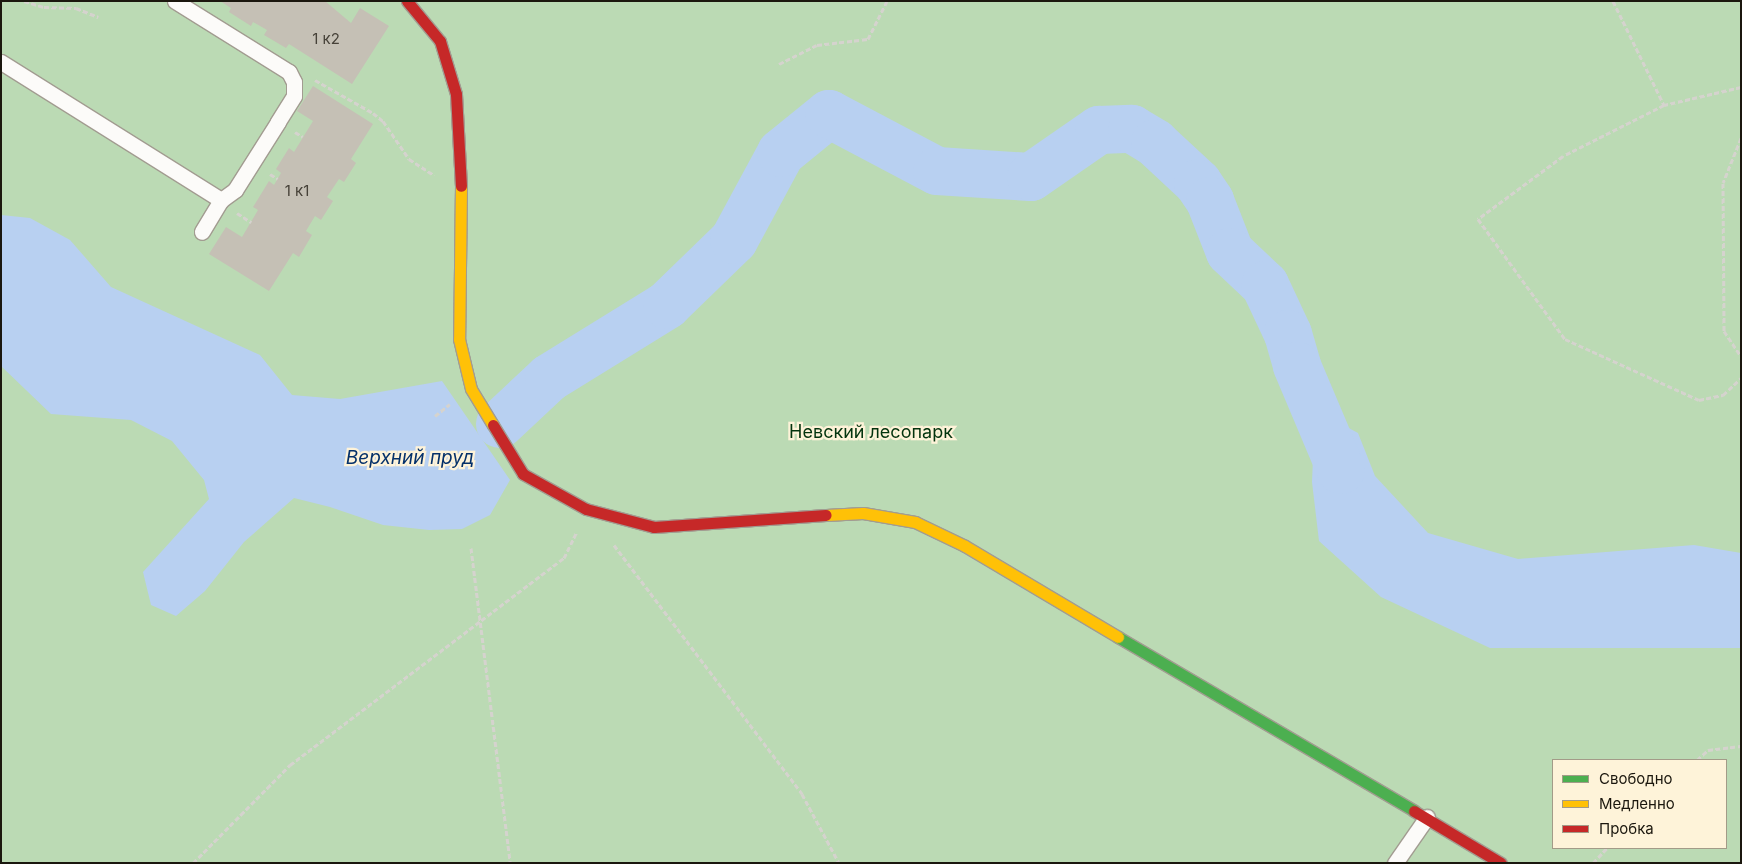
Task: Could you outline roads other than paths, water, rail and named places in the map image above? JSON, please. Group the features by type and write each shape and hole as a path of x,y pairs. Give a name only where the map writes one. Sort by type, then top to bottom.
{"street":[{"path":"407,1 440,41 456,94 461,192 459,339 471,389 523,474 586,509 654,526 864,513 915,522 965,546 1427,817 1501,863"}],"lane":[{"path":"176,1 289,72 294,82 294,96 235,190 222,200 202,232"},
{"path":"1,62 222,200"},
{"path":"1395,863 1427,817"}],"water":[{"name":"Верхний пруд","path":"1,215 30,218 70,240 111,287 260,355 292,395 340,399 442,381 510,480 490,515 462,529 429,530 383,525 330,507 294,498 244,542 205,591 176,616 151,605 143,572 209,499 204,480 172,441 131,420 51,414 1,366"},
{"path":"1315,410 1358,433 1375,476 1428,533 1518,559 1694,545 1741,553 1741,648 1490,648 1381,597 1319,541 1312,482"}],"waterway":[{"path":"500,424 549,378 667,305 734,240 781,153 829,114 937,171 1031,177 1099,130 1132,129 1155,143 1198,183 1210,201 1230,252 1265,285 1288,334 1297,366 1341,470"}],"park label":[{"name":"Невский лесопарк","path":"871,432"}]}
